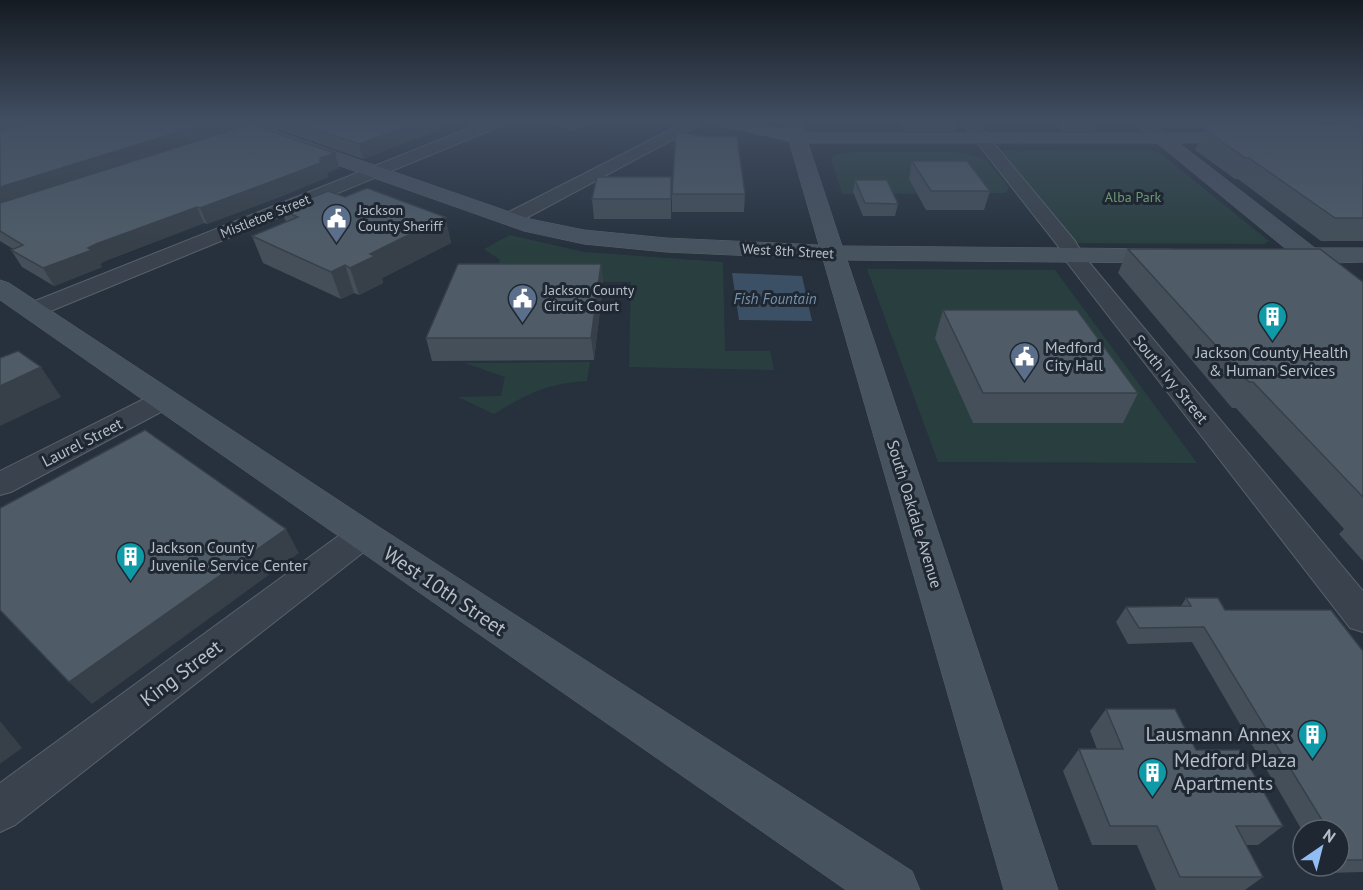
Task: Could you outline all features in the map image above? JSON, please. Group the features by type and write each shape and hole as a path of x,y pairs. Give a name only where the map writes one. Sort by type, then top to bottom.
{"street":[{"name":"West 8th Street","path":"354,164 544,230 629,242 834,253 1073,257 1191,256"},
{"name":"Mistletoe Street","path":"33,310 394,164"},
{"path":"510,219 618,164"},
{"name":"South Oakdale Avenue","path":"806,164 1031,890"},
{"name":"South Ivy Street","path":"1003,164 1068,245 1073,257 1363,617"},
{"path":"1193,164 1363,298"},
{"path":"1262,256 1363,255"},
{"name":"West 10th Street","path":"0,288 363,536 893,890"},
{"name":"Laurel Street","path":"0,484 163,400"},
{"name":"King Street","path":"0,810 363,536"}],"green space":[{"path":"832,164 990,164 1009,188 1006,193 842,194"},
{"name":"Alba Park","path":"1007,164 1173,164 1269,241 1264,244 1074,243"},
{"path":"510,235 584,252 723,262 725,351 770,351 774,370 629,367 631,282 493,280 500,260 484,249"},
{"path":"867,269 1055,270 1197,463 938,462"},
{"path":"590,362 587,381 549,387 494,414 458,397 501,396 505,377 465,363"}],"water":[{"name":"Fish Fountain","path":"732,273 802,276 812,321 739,320"}],"building":[{"path":"0,164 76,164 0,187"},
{"path":"125,164 319,164 96,244 88,248 92,250 43,268 11,250 23,245 0,231 0,203"},
{"path":"674,164 741,164 745,194 672,194"},
{"path":"914,164 969,164 990,191 931,191"},
{"path":"1257,164 1363,164 1363,218 1335,218"},
{"path":"597,177 671,177 671,199 592,199"},
{"path":"855,180 887,180 898,204 865,203"},
{"path":"367,188 445,217 370,254 375,256 350,268 345,265 331,272 252,236 298,217 281,210 328,191 345,197"},
{"name":"Jackson County Health & Human Services","path":"1128,249 1320,249 1363,282 1363,497 1253,382 1249,382"},
{"name":"Jackson County Circuit Court","path":"458,264 601,264 591,338 426,338"},
{"path":"943,310 1077,310 1138,393 983,393"},
{"path":"18,351 41,367 0,386 0,358"},
{"name":"Jackson County Juvenile Service Center","path":"145,430 286,529 69,682 0,610 0,508"},
{"name":"Lausmann Annex","path":"1186,598 1218,598 1225,610 1331,610 1363,651 1363,860 1351,860 1351,818 1321,818 1204,627 1139,628 1126,607 1191,606"},
{"name":"Medford Plaza Apartments","path":"1106,709 1175,709 1196,750 1240,750 1283,826 1236,826 1263,877 1180,877 1157,826 1110,826 1079,749 1123,749"}],"place":[{"name":"Jackson County Sheriff","path":"337,244"},
{"name":"Jackson County Circuit Court","path":"523,324"},
{"name":"Jackson County Health & Human Services","path":"1272,342"},
{"name":"Medford City Hall","path":"1024,382"},
{"name":"Jackson County Juvenile Service Center","path":"130,582"},
{"name":"Lausmann Annex","path":"1312,760"},
{"name":"Medford Plaza Apartments","path":"1153,798"}]}
